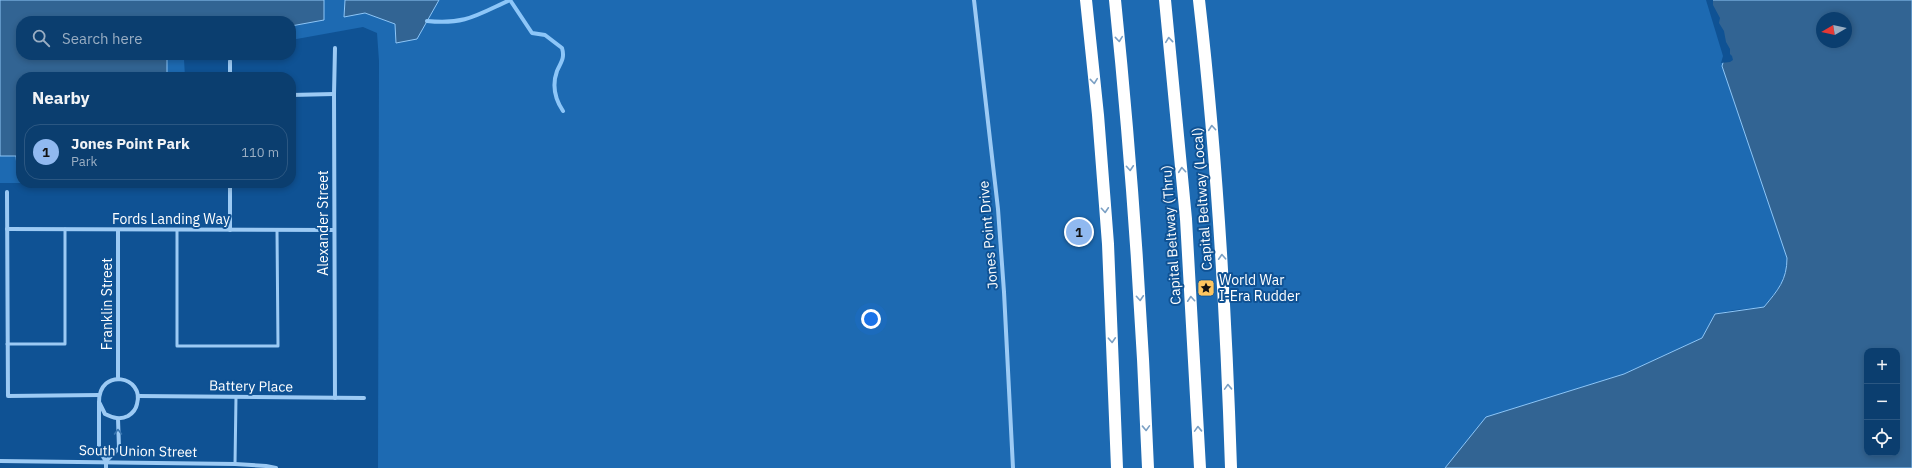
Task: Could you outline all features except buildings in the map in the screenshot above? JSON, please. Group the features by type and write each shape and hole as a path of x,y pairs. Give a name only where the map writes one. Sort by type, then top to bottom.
{"highway":[{"path":"1086,0 1098,115 1107,236 1117,468"},
{"path":"1114,0 1124,92 1136,245 1144,360 1148,468"},
{"name":"Capital Beltway (Thru)","path":"1165,0 1186,220 1200,468"},
{"name":"Capital Beltway (Local)","path":"1199,0 1210,91 1220,217 1231,468"}],"street":[{"name":"Jones Point Drive","path":"974,0 998,209 1013,468"},
{"name":"Alexander Street","path":"335,48 335,398"},
{"path":"230,61 230,72"},
{"path":"296,95 334,94"},
{"path":"230,188 230,230"},
{"path":"7,192 8,396 99,395"},
{"name":"Fords Landing Way","path":"7,229 334,230"},
{"name":"Franklin Street","path":"118,230 118,379"},
{"path":"98,402 105,414 118,419 131,414 136,409 138,396 132,384 126,380 118,379 105,384 99,395 98,402 99,451 106,461 106,468"},
{"name":"Battery Place","path":"138,396 364,398"},
{"path":"106,461 118,448 118,419"},
{"name":"South Union Street","path":"0,461 106,461 233,465 276,468"}],"lane":[{"path":"8,344 65,344 65,229"},
{"path":"177,230 177,346 278,346 277,230"},
{"path":"233,465 236,397"}],"shaded area":[{"path":"0,0 324,0 324,20 296,25 296,16 16,16 16,60 167,60 167,72 16,72 16,156 0,156"},
{"path":"324,0 345,0 344,17 365,13 395,24 396,43 434,7 439,0 1708,0 1787,258 1787,266 1783,279 1764,307 1734,310 1715,314 1702,338 1624,374 1486,417 1445,468 378,468 379,61 377,33 363,27 296,39 296,25 324,20"},
{"path":"345,0 439,0 417,39 396,43 395,24 365,13 344,17"},
{"path":"1708,0 1912,0 1912,468 1445,468 1486,417 1624,374 1702,338 1715,314 1764,307 1777,290 1785,273 1787,258 1722,66 1725,56"},
{"path":"167,60 184,60 185,72 167,72"},
{"path":"0,156 16,156 16,183 0,183"}],"pier":[{"path":"1706,0 1713,0 1713,5 1720,18 1719,23 1724,31 1726,42 1733,60 1730,62 1721,63 1723,56"}],"waterway":[{"path":"427,21 451,22 470,18 510,0 532,33 545,35 562,48 563,57 555,76 555,92 563,111"}],"place":[{"name":"Jones Point Park","path":"1079,232"},
{"name":"World War I-Era Rudder","path":"1206,288"}]}
